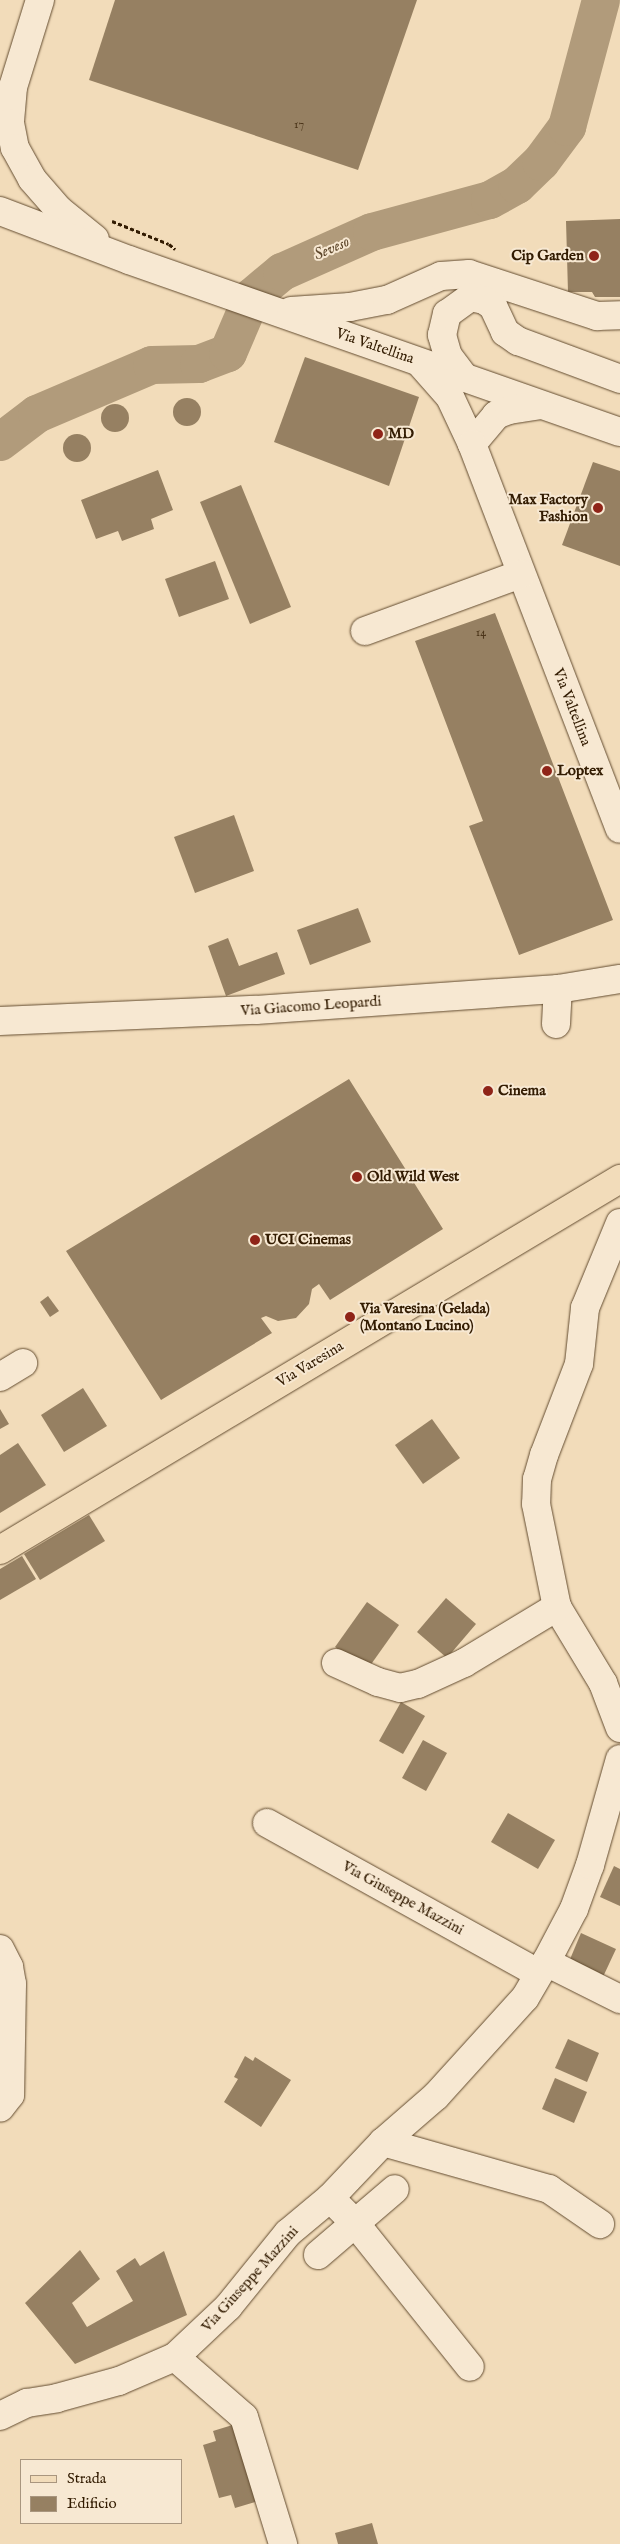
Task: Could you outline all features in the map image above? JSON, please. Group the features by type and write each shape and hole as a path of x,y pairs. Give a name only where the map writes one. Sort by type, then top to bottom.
{"main road":[{"name":"Via Varesina","path":"0,1550 620,1179"}],"street":[{"name":"Via Valtellina","path":"40,0 6,98 15,148 32,178 59,210 93,238 129,260"},
{"name":"Via Valtellina","path":"0,211 224,294 620,432"},
{"path":"275,311 323,310 388,300 440,276 469,274 597,316 620,315"},
{"path":"464,377 448,356 442,336 447,314 470,297 484,300 493,306 504,332 518,341 620,379"},
{"name":"Via Valtellina","path":"417,361 450,397 472,444 620,829"},
{"path":"472,444 496,415 509,410 541,404"},
{"path":"365,631 521,574"},
{"name":"Via Giacomo Leopardi","path":"0,1021 256,1010 558,989 620,979"},
{"path":"556,1024 558,989"},
{"path":"620,1223 585,1308 579,1364 537,1479 539,1521 557,1607 603,1683 620,1728"},
{"path":"0,1377 23,1362"},
{"path":"336,1663 378,1682 400,1688 418,1684 471,1659 557,1607"},
{"name":"Via Giuseppe Mazzini","path":"0,2416 27,2403 57,2398 119,2381 154,2369 175,2357 228,2307 288,2233 330,2198 383,2142 436,2096 525,1998 542,1968 574,1909 590,1865 620,1759"},
{"name":"Via Giuseppe Mazzini","path":"267,1823 542,1968 620,1999"},
{"path":"0,1949 9,1967 12,1984 10,2095 0,2108"},
{"path":"383,2142 549,2189 600,2224"},
{"path":"318,2255 395,2188"},
{"path":"330,2198 355,2223 470,2367"},
{"path":"175,2357 244,2417 283,2544"}],"path":[{"path":"104,218 169,244 181,256"}],"building":[{"path":"115,0 417,0 358,170 89,80"},
{"name":"Cip Garden","path":"620,219 620,297 595,297 592,292 568,292 566,221"},
{"path":"305,357 419,397 389,486 274,442"},
{"path":"187,398 197,402 201,412 197,422 187,426 177,422 173,412 177,402"},
{"path":"115,404 125,408 129,418 125,428 115,432 105,428 101,418 105,408"},
{"path":"77,434 87,438 91,448 87,458 77,462 67,458 63,448 67,438"},
{"name":"Max Factory Fashion","path":"593,462 620,471 620,566 562,545"},
{"path":"158,470 173,510 151,519 154,529 122,541 118,531 96,539 81,500"},
{"path":"241,485 291,607 250,624 200,502"},
{"path":"215,561 229,599 179,617 165,579"},
{"path":"495,613 613,920 519,955 469,826 483,821 415,641"},
{"path":"234,815 254,871 195,893 174,837"},
{"path":"358,908 371,942 310,965 297,930"},
{"path":"228,938 239,966 277,952 285,974 226,996 208,946"},
{"name":"UCI Cinemas","path":"349,1079 443,1229 330,1300 319,1284 312,1289 309,1304 296,1318 278,1321 266,1316 261,1318 272,1333 161,1400 66,1251"},
{"path":"48,1296 59,1311 50,1317 40,1302"},
{"path":"83,1388 107,1426 64,1452 41,1415"},
{"path":"0,1409 9,1424 0,1429"},
{"path":"432,1419 460,1458 423,1484 395,1445"},
{"path":"18,1443 46,1485 0,1513 0,1455"},
{"path":"89,1515 105,1541 40,1580 24,1554"},
{"path":"22,1556 36,1579 0,1600 0,1569"},
{"path":"446,1598 476,1624 447,1658 417,1632"},
{"path":"367,1602 399,1625 367,1670 335,1647"},
{"path":"401,1702 425,1716 403,1754 379,1741"},
{"path":"423,1740 447,1753 426,1791 402,1778"},
{"path":"508,1813 555,1840 538,1869 491,1842"},
{"path":"614,1866 620,1869 620,1906 600,1897"},
{"path":"581,1933 616,1949 602,1979 568,1964"},
{"path":"568,2039 599,2053 587,2082 555,2068"},
{"path":"245,2056 253,2061 255,2057 291,2080 261,2127 224,2102 238,2079 234,2077"},
{"path":"555,2078 587,2092 574,2123 542,2109"},
{"path":"80,2250 100,2279 72,2303 87,2327 133,2301 116,2271 135,2258 140,2266 164,2251 187,2315 75,2364 25,2303"},
{"path":"239,2423 262,2500 235,2508 231,2495 219,2498 203,2445 216,2441 213,2431"},
{"path":"372,2523 378,2544 338,2544 335,2533"}],"waterway":[{"name":"Seveso","path":"0,442 37,414 152,365 199,364 228,353 252,297 282,272 372,232 490,200 517,185 541,162 567,127 601,0"}],"place":[{"name":"Cip Garden","path":"594,256"},
{"name":"MD","path":"378,434"},
{"name":"Max Factory Fashion","path":"598,508"},
{"name":"Loptex","path":"547,771"},
{"name":"Cinema","path":"488,1091"},
{"name":"Old Wild West","path":"357,1177"},
{"name":"UCI Cinemas","path":"255,1240"},
{"name":"Via Varesina (Gelada) (Montano Lucino)","path":"350,1317"}]}
